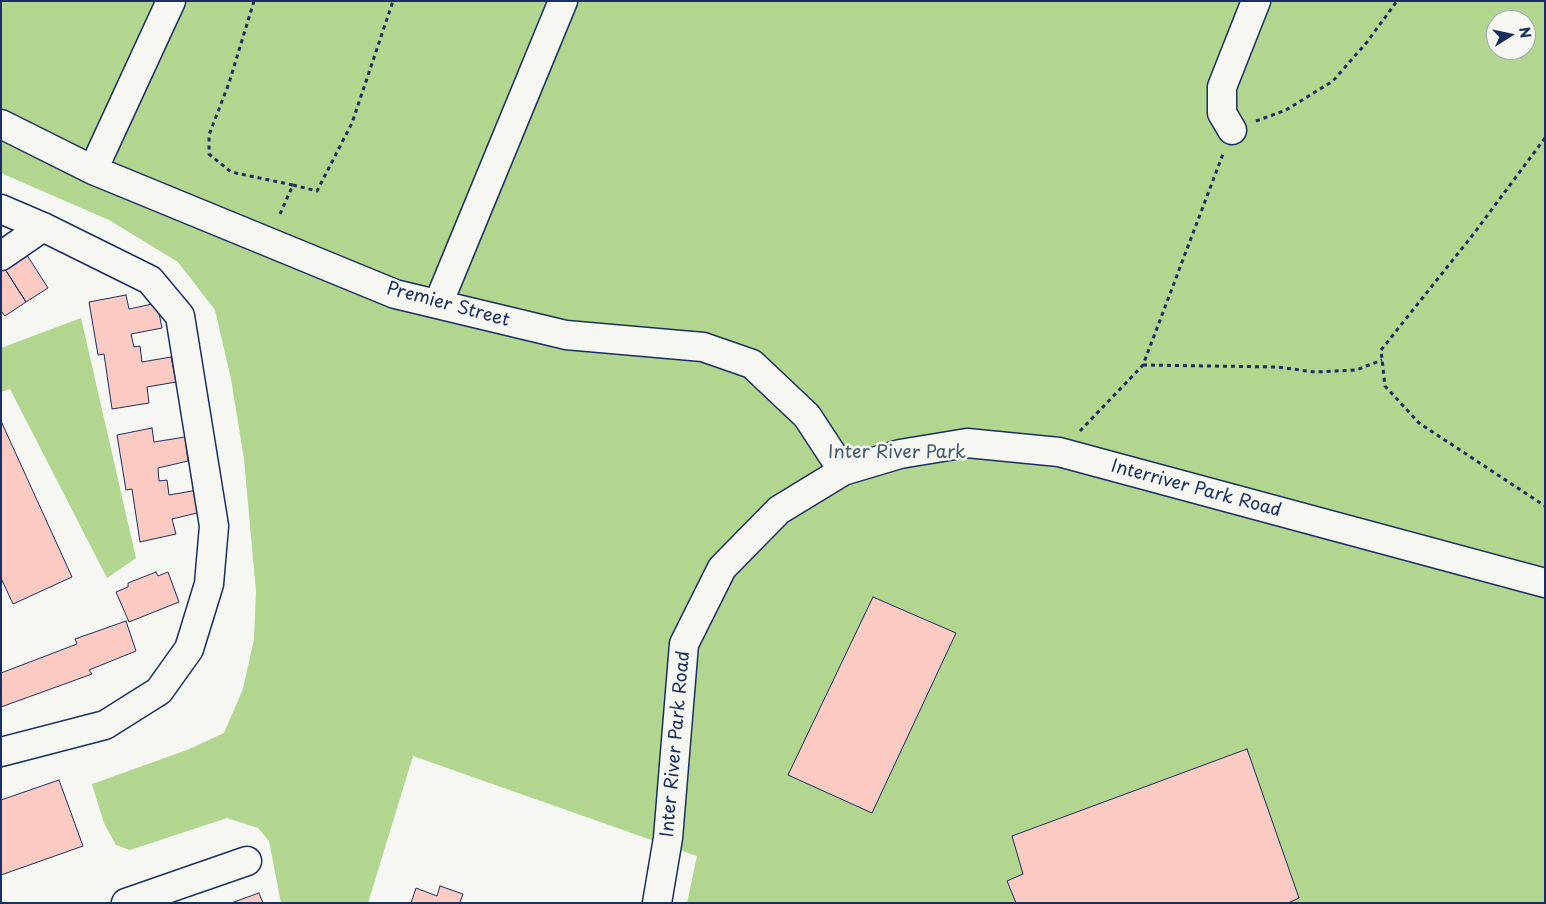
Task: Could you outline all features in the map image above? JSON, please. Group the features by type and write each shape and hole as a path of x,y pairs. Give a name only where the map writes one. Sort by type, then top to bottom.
{"street":[{"path":"93,170 171,1"},
{"path":"438,304 563,1"},
{"path":"1232,130 1222,112 1222,87 1256,1"},
{"name":"Premier Street","path":"1,124 93,170 395,294 566,335 703,347 752,364 807,416 843,470"},
{"path":"1,209 43,227 150,280 180,316 214,526 209,584 189,650 159,691 105,725 1,752"},
{"path":"1,256 43,227"},
{"name":"Interriver Park Road","path":"843,470 900,454 967,443 1059,452 1545,583"},
{"name":"Inter River Park Road","path":"657,903 668,838 684,644 722,568 779,510 843,470"},
{"path":"126,903 246,861"}],"path":[{"path":"254,1 229,83 209,135 209,154 231,172 317,191 352,123 393,1"},
{"path":"1059,452 1143,365 1232,130 1286,110 1333,81 1368,42 1397,1"},
{"path":"1545,138 1472,236 1381,350 1385,386 1419,423 1545,506"},
{"path":"268,241 293,185"},
{"path":"1143,365 1277,367 1315,372 1356,370 1382,360"}],"green space":[{"name":"Inter River Park","path":"1,1 1545,1 1545,903 687,903 697,856 413,756 368,903 281,903 269,841 258,828 227,818 130,850 116,845 104,823 92,784 187,750 224,733 243,689 254,639 256,592 244,459 231,379 215,310 178,262 109,220 1,173"},
{"path":"81,318 136,558 107,578 10,389 1,392 1,348"}],"building":[{"path":"25,252 48,288 26,302 3,266"},
{"path":"3,266 26,302 5,316 1,311 1,268"},
{"path":"126,295 129,309 157,303 162,328 131,334 134,347 140,346 142,362 171,357 176,382 147,387 149,403 112,409 104,354 98,355 89,302"},
{"path":"1,421 72,577 13,604 1,578"},
{"path":"152,428 154,442 185,437 188,461 158,468 159,481 167,480 169,495 198,490 201,512 172,519 176,534 140,542 132,489 126,490 117,435"},
{"path":"156,572 158,576 168,572 179,602 129,622 116,592 128,587 128,583"},
{"path":"873,597 956,633 872,813 788,775"},
{"path":"126,621 136,651 89,670 92,674 1,707 1,673 77,644 75,639"},
{"path":"1247,749 1299,898 1288,903 1016,903 1007,881 1023,874 1012,836"},
{"path":"59,780 83,846 1,875 1,800"},
{"path":"440,886 463,894 461,903 411,903 416,888 437,896"},
{"path":"259,893 263,903 231,903"}]}
